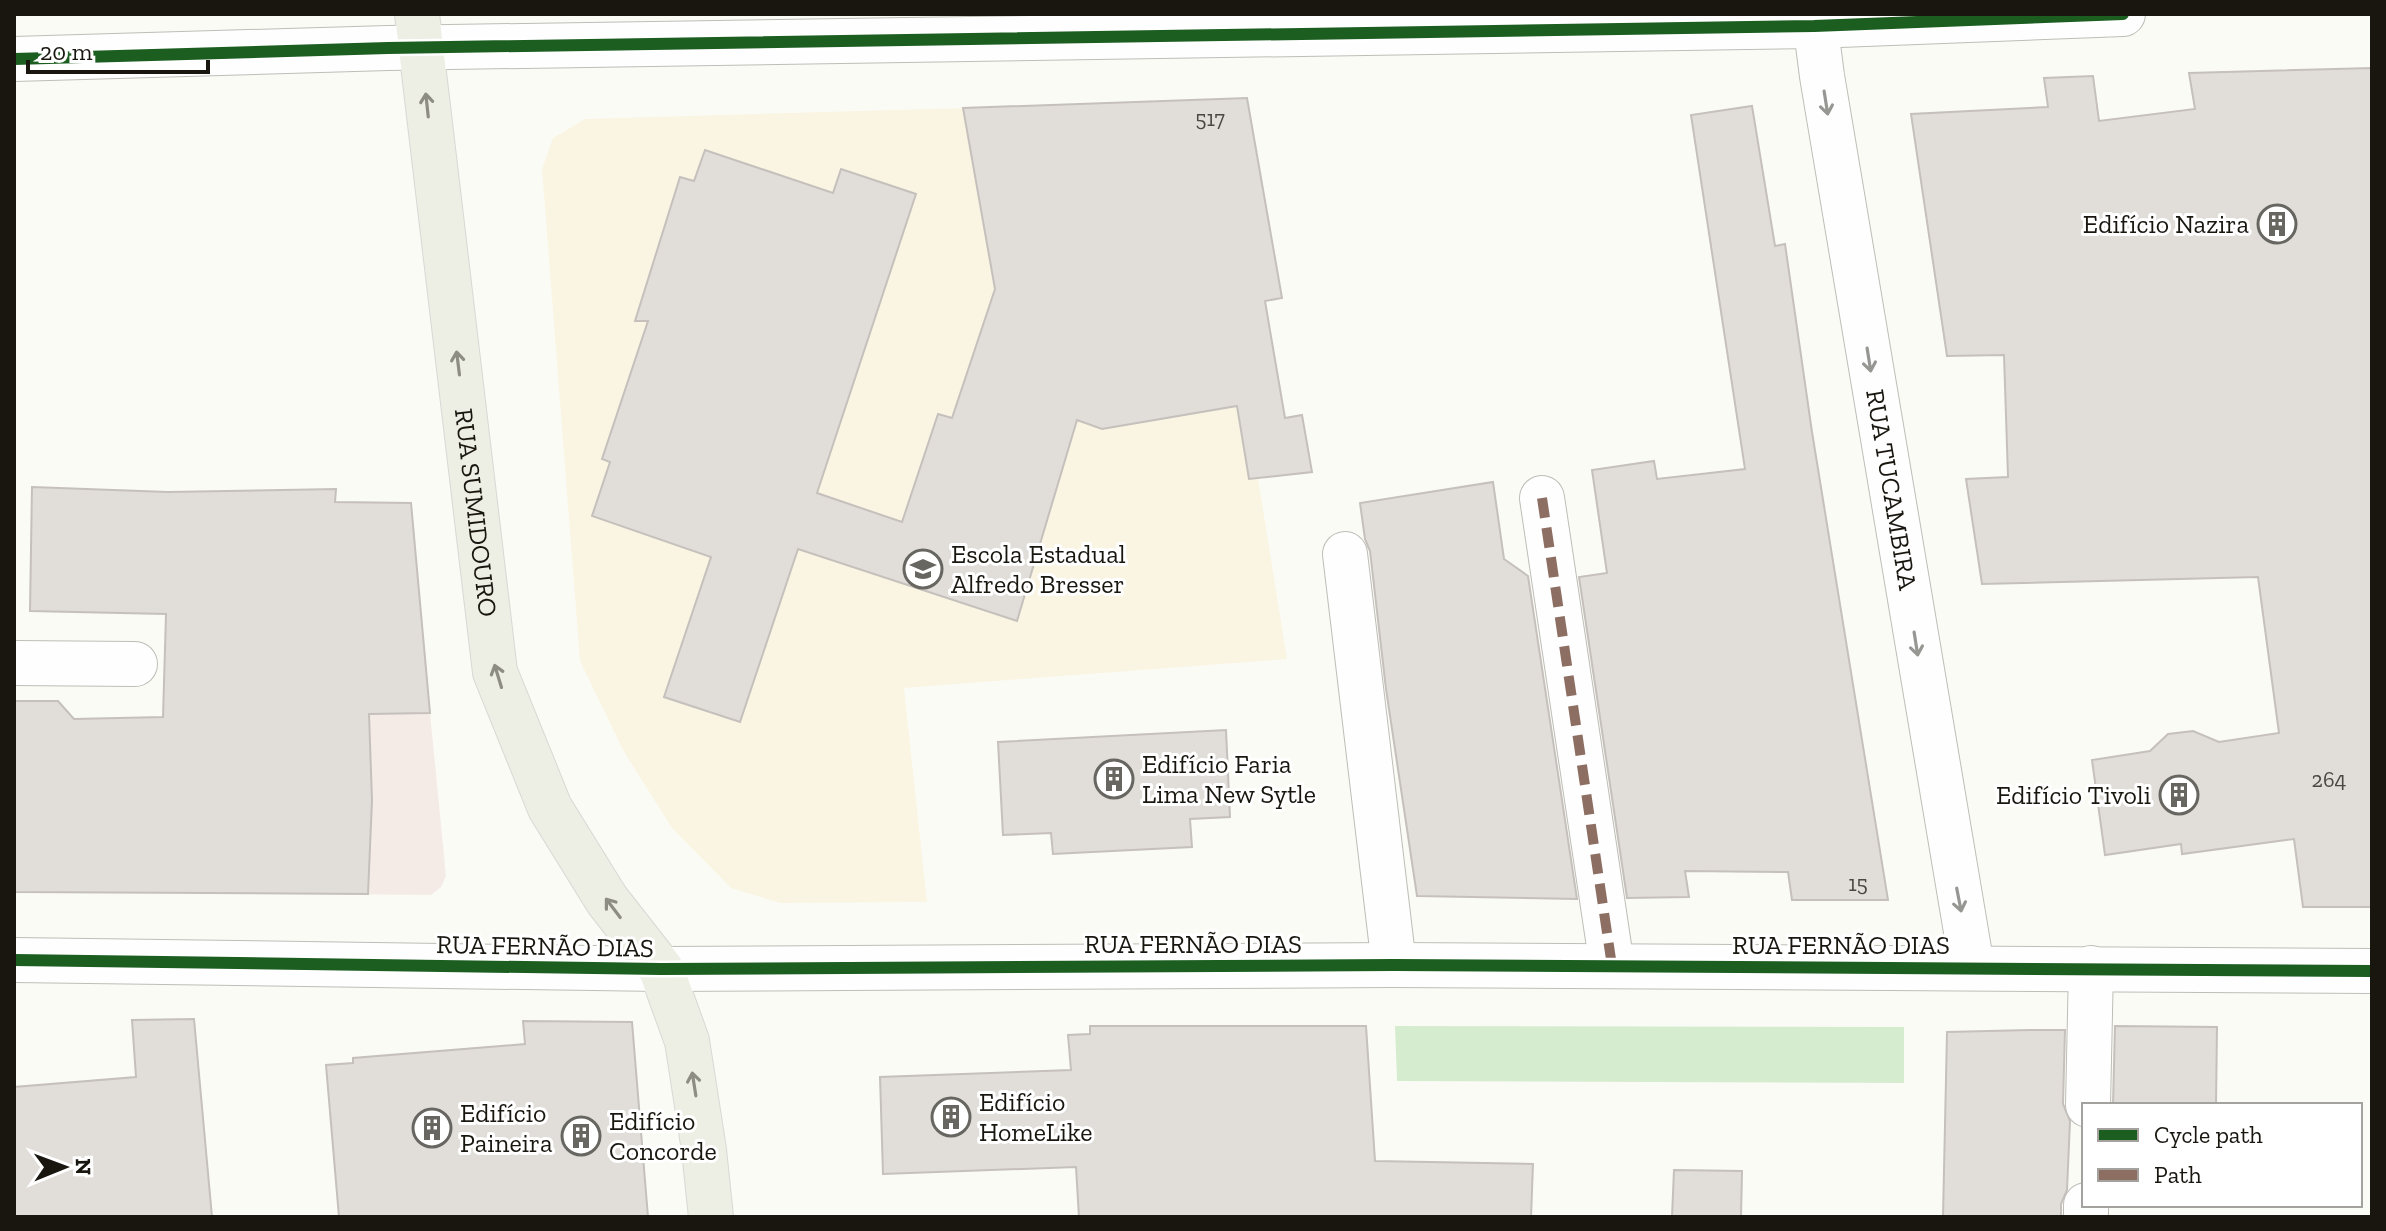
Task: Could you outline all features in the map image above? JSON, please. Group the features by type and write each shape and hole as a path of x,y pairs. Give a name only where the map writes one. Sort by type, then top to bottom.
{"main road":[{"name":"RUA SUMIDOURO","path":"419,31 495,672 550,808 607,900 661,969 687,1041 711,1217"}],"street":[{"path":"14,59 419,31 1814,20 2123,14"},
{"name":"RUA TUCAMBIRA","path":"1814,20 1972,967"},
{"path":"1542,498 1612,966"},
{"path":"1345,554 1394,965"},
{"path":"14,663 135,664"},
{"name":"RUA FERNÃO DIAS","path":"14,960 661,969 1394,965 2372,971"},
{"path":"2088,1103 2091,968"}],"shaded area":[{"name":"Escola Estadual Alfredo Bresser","path":"963,108 986,239 1207,228 1249,479 1258,478 1287,659 904,688 927,902 780,903 731,888 672,828 624,752 580,661 542,169 553,138 585,119"},
{"path":"331,713 430,713 446,876 441,887 431,895 327,894"}],"green space":[{"path":"1395,1026 1904,1027 1904,1083 1397,1081"}],"building":[{"path":"2372,68 2372,907 2303,907 2294,839 2182,854 2181,844 2105,855 2092,760 2150,751 2168,734 2193,731 2219,742 2279,733 2258,577 1982,584 1966,479 2008,477 2004,355 1947,356 1911,114 2048,107 2044,78 2093,76 2099,121 2195,109 2189,73"},
{"path":"1247,98 1282,298 1265,301 1285,418 1302,415 1312,472 1249,479 1237,406 1102,429 1077,420 1017,621 798,549 740,722 664,697 711,557 592,516 610,462 602,459 648,321 635,321 680,177 694,181 705,150 833,193 841,169 916,194 817,493 902,522 938,414 952,418 995,289 963,108"},
{"path":"1752,106 1775,246 1785,244 1812,432 1888,900 1792,900 1788,872 1685,871 1689,897 1627,898 1579,577 1607,573 1592,470 1654,461 1657,479 1745,469 1691,115"},
{"path":"1493,482 1504,559 1528,576 1577,899 1417,896 1386,689 1370,551 1365,539 1360,503"},
{"path":"32,487 168,492 336,489 335,502 411,503 430,713 369,714 372,800 368,894 14,892 14,701 58,701 74,719 163,717 166,614 30,611"},
{"name":"Edifício Faria Lima New Sytle","path":"1226,730 1230,817 1190,819 1192,847 1053,854 1051,833 1003,835 998,742"},
{"path":"194,1019 212,1217 14,1217 14,1087 136,1077 132,1020"},
{"path":"523,1021 632,1022 648,1217 339,1217 326,1065 353,1063 353,1058 525,1044"},
{"path":"1090,1026 1366,1026 1375,1161 1533,1164 1531,1217 1079,1217 1076,1167 883,1174 880,1077 1071,1070 1068,1035 1090,1034"},
{"path":"2115,1026 2217,1027 2216,1103 2113,1103"},
{"path":"2065,1030 2063,1104 2070,1121 2067,1190 2061,1204 2061,1217 1943,1217 1947,1032"},
{"path":"1674,1170 1742,1171 1741,1217 1672,1217"}],"marked path":[{"path":"1542,498 1612,966"}],"cycle path":[{"path":"14,59 388,48 1814,26 2123,14"},
{"path":"14,960 661,969 1394,965 2372,971"}],"place":[{"name":"Edifício Nazira","path":"2277,224"},
{"name":"Escola Estadual Alfredo Bresser","path":"923,569"},
{"name":"Edifício Faria Lima New Sytle","path":"1114,779"},
{"name":"Edifício Tivoli","path":"2179,795"},
{"name":"Edifício HomeLike","path":"951,1117"},
{"name":"Edifício Paineira","path":"432,1128"},
{"name":"Edifício Concorde","path":"581,1136"}]}
